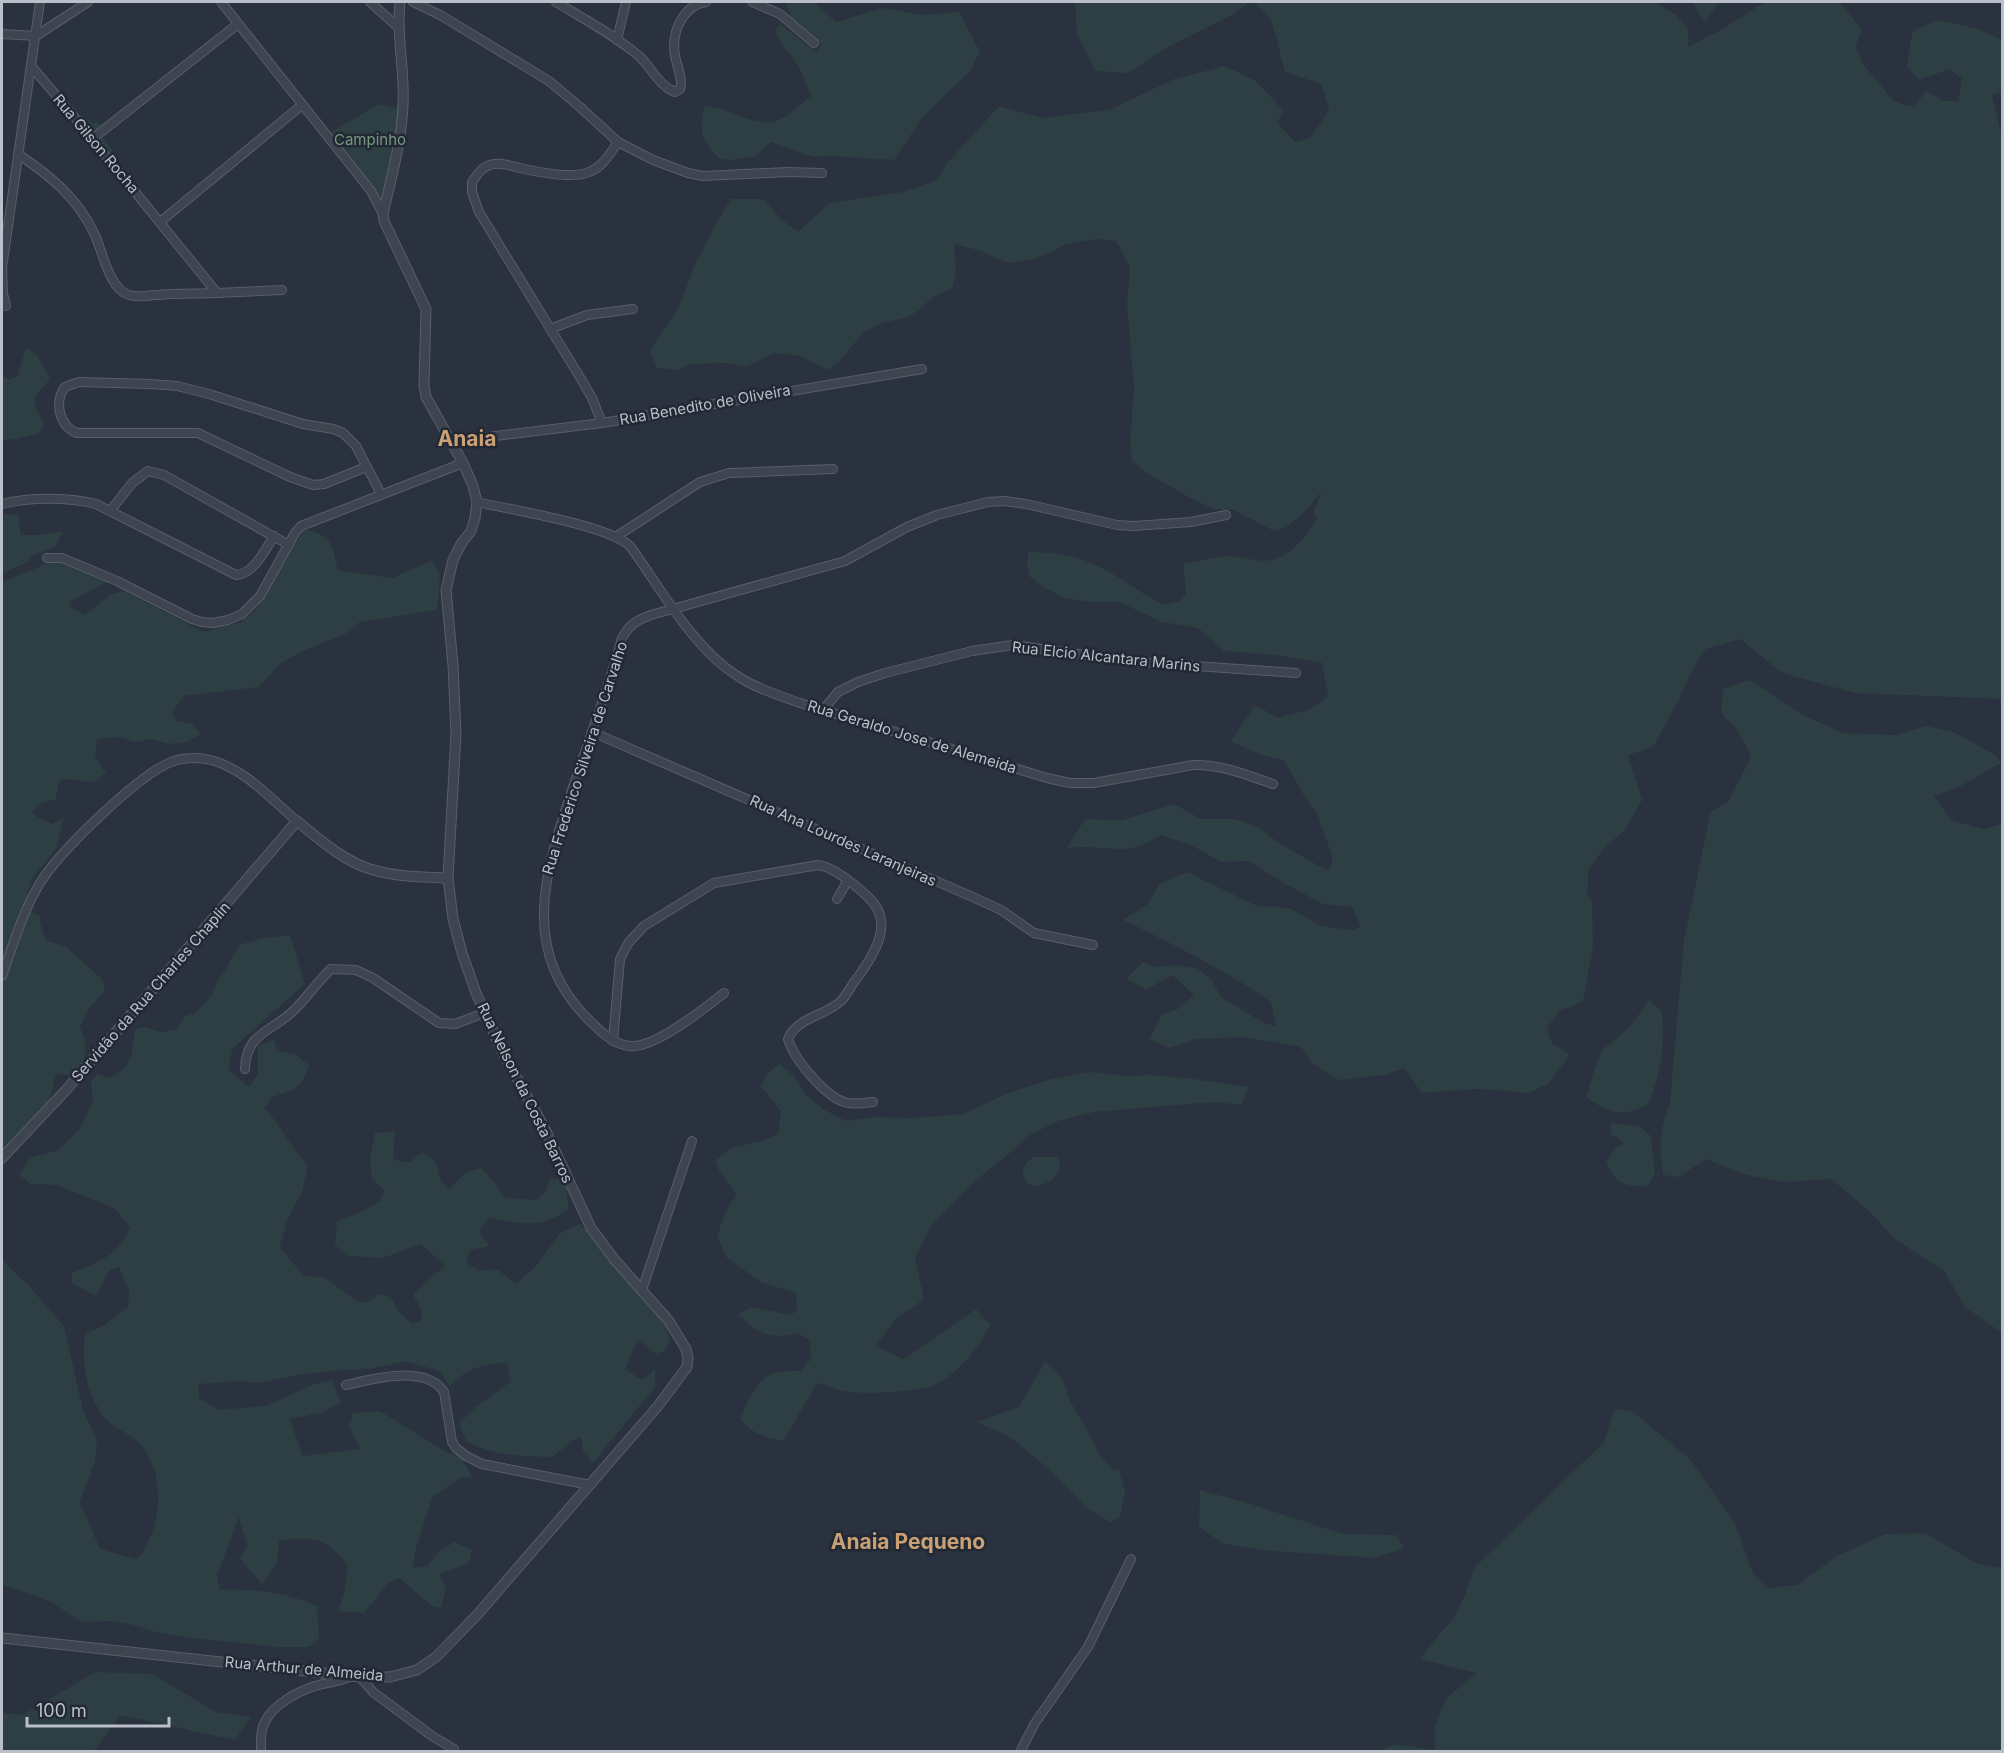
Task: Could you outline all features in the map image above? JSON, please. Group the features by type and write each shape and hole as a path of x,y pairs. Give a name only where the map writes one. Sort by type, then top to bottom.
{"street":[{"path":"6,306 2,268 40,2"},
{"path":"2,33 36,36 88,2"},
{"path":"220,2 371,191 383,214 386,228 417,286 426,309 424,385 426,397 463,463 477,502 617,536 700,482 714,477 729,473 833,469"},
{"path":"370,2 399,28"},
{"path":"383,214 404,106 399,28 400,2"},
{"path":"413,2 442,16 549,81 618,142 663,164 703,176 788,172 822,173"},
{"path":"556,2 640,57 668,89 675,92 680,89 681,84 674,48 675,36 684,14 690,7 706,2"},
{"path":"617,40 626,2"},
{"path":"752,2 780,14 814,43"},
{"path":"92,139 238,24"},
{"name":"Rua Gilson Rocha","path":"32,67 217,293"},
{"path":"160,222 302,105"},
{"path":"602,423 592,398 479,212 472,192 472,182 483,168 493,164 506,163 520,168 562,174 589,172 607,158 618,142"},
{"path":"18,154 51,177 79,207 94,233 110,275 117,288 123,293 140,297 282,290"},
{"path":"550,329 587,315 633,309"},
{"name":"Rua Benedito de Oliveira","path":"488,437 602,423 922,369"},
{"path":"366,467 324,484 313,485 290,477 198,433 77,434 67,427 62,418 58,400 65,387 79,382 151,384 209,394 303,424 343,433 356,446 381,494"},
{"path":"47,558 62,558 192,619 213,623 235,617 252,605 260,596 295,533 309,522 463,463"},
{"path":"111,510 132,483 148,471 164,475 289,545"},
{"path":"2,504 28,500 78,500 111,510 236,575 246,573 251,569 274,536"},
{"path":"674,610 747,587 845,561 908,527 937,515 988,502 1005,501 1026,504 1125,526 1173,524 1226,515"},
{"name":"Rua Nelson da Costa Barros","path":"477,502 471,531 453,560 446,590 456,734 448,878 453,920 484,1013 545,1129 591,1228 614,1259 669,1321 679,1336 688,1358 687,1367"},
{"name":"Rua Geraldo Jose de Alemeida","path":"617,536 630,546 674,610 708,651 735,675 762,689 823,710 1070,783 1094,783 1209,764 1222,766 1273,784"},
{"name":"Rua Frederico Silveira de Carvalho","path":"613,1041 583,1014 555,974 547,945 543,897 553,849 622,638 627,628 642,618 674,610"},
{"name":"Rua Elcio Alcantara Marins","path":"823,710 838,692 858,682 972,651 1013,645 1136,662 1296,673"},
{"name":"Rua Ana Lourdes Laranjeiras","path":"592,732 975,898 1001,910 1034,933 1093,945"},
{"path":"2,976 32,897 51,867 126,793 171,762 190,757 229,766 251,781 345,858 368,869 389,874 448,878"},
{"name":"Servidão da Rua Charles Chaplin","path":"2,1158 67,1089 297,821"},
{"path":"724,993 656,1040 641,1046 629,1046 613,1041 620,959 636,933 656,917 714,884 818,865 828,867 875,903 882,916 882,927 877,947 841,1000 821,1015 799,1023 788,1039 791,1050 801,1063 834,1097 853,1104 873,1102"},
{"path":"837,899 847,882"},
{"path":"245,1069 247,1052 256,1038 292,1013 331,969 356,970 365,974 439,1023 455,1024 484,1013"},
{"path":"642,1290 692,1141"},
{"name":"Rua Arthur de Almeida","path":"2,1638 356,1676 390,1677 417,1670 436,1657 477,1615 658,1406 687,1367"},
{"path":"346,1385 384,1378 413,1376 428,1378 440,1386 444,1392 453,1442 456,1448 466,1456 483,1464 590,1485"},
{"path":"1020,1752 1035,1723 1088,1647 1131,1560"},
{"path":"261,1752 264,1724 277,1707 314,1686 356,1676 373,1692 432,1737 454,1749"}],"green space":[{"path":"786,2 814,2 836,22 883,8 922,15 959,12 980,52 970,71 923,117 894,160 813,157 771,142 756,156 733,160 720,159 703,135 704,106 723,109 753,120 772,122 785,117 811,96 800,69 780,43 776,29 780,24 817,53 821,44 794,20"},
{"path":"1075,2 1249,2 1230,16 1166,48 1128,73 1096,71 1077,33"},
{"path":"1254,2 1655,2 1676,15 1688,27 1688,47 1765,2 1839,2 1862,29 1856,46 1863,64 1893,100 1907,106 1915,105 1926,91 1944,101 1958,101 1962,79 1950,69 1918,80 1907,66 1912,34 1916,29 1939,20 1979,29 2002,40 2002,91 1992,95 2002,138 2002,699 1855,693 1782,673 1740,639 1706,649 1691,672 1679,700 1653,747 1628,755 1642,800 1624,831 1604,848 1589,869 1587,894 1592,899 1593,947 1583,1001 1560,1010 1547,1028 1552,1043 1570,1055 1548,1084 1528,1093 1478,1089 1421,1093 1405,1068 1384,1075 1337,1080 1311,1062 1301,1047 1242,1037 1196,1039 1170,1048 1149,1040 1162,1014 1176,1010 1194,995 1172,975 1146,990 1126,979 1143,962 1156,967 1174,965 1197,968 1210,978 1222,998 1264,1023 1276,1026 1271,1002 1217,968 1123,920 1148,904 1159,884 1187,872 1257,906 1290,908 1321,926 1352,930 1361,927 1352,907 1323,904 1249,861 1221,862 1191,845 1161,835 1145,844 1130,848 1075,847 1066,849 1085,819 1122,820 1174,804 1201,819 1236,819 1259,828 1282,845 1328,871 1333,859 1317,813 1303,794 1284,760 1261,755 1231,741 1255,705 1278,718 1311,709 1328,696 1322,663 1276,655 1224,651 1198,628 1162,622 1119,602 1090,602 1064,598 1030,577 1027,563 1029,552 1064,555 1098,566 1164,605 1180,601 1186,593 1183,564 1229,556 1261,561 1278,558 1298,543 1310,530 1317,517 1313,513 1322,491 1303,514 1285,528 1274,531 1234,510 1215,509 1194,500 1150,475 1132,461 1130,442 1134,388 1127,305 1130,268 1115,241 1097,239 1066,244 1030,260 1008,263 978,250 954,244 956,273 952,289 934,296 908,317 882,323 863,333 840,361 827,370 801,356 774,353 747,367 727,363 691,364 677,370 657,368 650,350 674,315 693,268 731,199 763,199 784,221 799,231 829,203 903,192 935,181 948,162 999,106 1042,118 1109,110 1174,79 1225,66 1256,81 1284,111 1277,122 1295,142 1310,138 1329,110 1321,84 1285,72 1271,19"},
{"path":"1692,2 1719,2 1705,22"},
{"name":"Campinho","path":"379,104 403,110 385,208 329,133"},
{"path":"81,115 93,124 96,121 103,128 100,135 114,152 108,158 76,119"},
{"path":"26,347 37,355 50,379 35,397 36,410 45,423 39,433 17,439 2,440 2,375 9,380 18,376"},
{"path":"4,514 18,515 21,535 41,535 63,531 56,546 2,573 2,518"},
{"path":"305,529 321,535 330,542 338,570 392,578 433,560 440,576 437,610 360,622 345,634 305,650 281,663 259,687 184,696 172,712 176,721 192,724 201,734 187,742 169,744 150,739 134,742 118,737 97,739 95,757 106,772 95,782 62,779 58,785 56,799 40,804 32,811 38,818 52,824 64,816 56,849 32,879 2,967 2,582 58,559 107,582 69,602 71,608 85,615 110,595 124,591 204,632 241,622 256,610"},
{"path":"1750,680 1803,715 1843,733 1896,735 1926,726 1954,732 1995,755 2001,763 1959,787 1934,796 1951,820 1983,829 2002,824 2002,1333 1965,1307 1944,1271 1896,1240 1869,1211 1831,1179 1783,1182 1746,1175 1706,1159 1679,1177 1663,1175 1661,1138 1670,1102 1684,940 1711,811 1728,802 1751,757 1740,735 1722,712 1722,699 1724,688"},
{"path":"30,911 39,915 47,941 65,946 102,979 105,991 90,1007 80,1026 86,1052 77,1076 55,1074 49,1100 36,1125 2,1167 2,986"},
{"path":"290,935 305,984 232,1049 228,1070 249,1087 258,1074 258,1046 274,1040 277,1051 295,1054 309,1065 300,1084 292,1090 272,1097 265,1108 308,1166 302,1192 286,1222 280,1247 303,1275 325,1278 360,1303 368,1302 379,1294 391,1297 398,1311 412,1324 421,1321 422,1312 413,1294 445,1265 420,1244 383,1258 348,1256 335,1245 337,1221 359,1213 380,1201 385,1191 372,1179 370,1158 375,1133 395,1131 393,1158 401,1162 410,1162 422,1152 436,1162 440,1180 449,1189 466,1172 482,1168 506,1198 536,1200 545,1193 550,1179 565,1179 569,1209 559,1216 540,1222 522,1223 490,1218 479,1230 489,1246 470,1250 466,1262 479,1271 497,1269 516,1284 537,1265 559,1234 579,1224 594,1236 666,1320 670,1343 664,1351 656,1354 638,1340 625,1369 642,1380 655,1369 655,1387 593,1463 583,1452 581,1437 571,1441 553,1457 497,1452 466,1441 459,1423 511,1381 507,1363 476,1368 462,1375 450,1386 439,1371 405,1361 369,1369 303,1374 258,1383 242,1381 198,1384 199,1398 218,1410 266,1406 314,1384 332,1380 341,1402 321,1413 290,1419 303,1456 360,1449 349,1427 353,1413 380,1411 448,1453 461,1456 473,1478 462,1477 432,1497 415,1552 413,1568 428,1566 437,1553 454,1542 472,1549 469,1563 439,1574 446,1587 441,1608 432,1606 399,1578 388,1583 364,1613 338,1611 344,1594 348,1567 334,1550 310,1539 279,1541 277,1562 262,1585 240,1558 247,1545 239,1517 217,1576 220,1590 270,1592 317,1606 319,1639 309,1647 278,1647 183,1637 112,1621 81,1622 51,1602 2,1584 2,1260 29,1286 64,1326 83,1410 97,1440 95,1461 80,1502 100,1549 137,1559 146,1547 156,1516 157,1483 153,1467 147,1453 137,1441 108,1421 98,1408 86,1378 84,1356 85,1334 103,1326 128,1307 129,1291 119,1267 110,1270 96,1296 72,1283 72,1273 99,1261 114,1251 126,1237 130,1227 114,1208 56,1185 31,1184 19,1175 30,1158 58,1150 79,1130 93,1101 91,1082 97,1074 110,1078 123,1069 132,1052 135,1029 144,1027 161,1032 177,1029 185,1016 195,1013 212,995 218,979 239,945 263,938"},
{"path":"1649,1000 1662,1012 1663,1025 1659,1070 1648,1105 1630,1111 1609,1111 1586,1097 1594,1071 1602,1050 1630,1027"},
{"path":"779,1064 794,1076 805,1094 823,1109 846,1121 876,1117 912,1118 963,1114 1008,1093 1052,1079 1089,1072 1187,1078 1248,1087 1242,1105 1213,1102 1094,1112 1058,1121 1026,1137 973,1183 930,1227 915,1258 924,1299 895,1320 876,1346 904,1359 976,1309 991,1325 974,1351 952,1374 935,1385 927,1387 862,1393 843,1391 817,1383 784,1440 771,1439 759,1434 740,1419 754,1391 766,1377 778,1372 800,1371 811,1359 809,1340 798,1333 779,1336 765,1334 738,1314 752,1307 791,1315 797,1310 796,1293 761,1282 726,1257 717,1236 726,1210 737,1195 719,1171 716,1160 731,1148 762,1141 778,1134 781,1111 761,1087 766,1075"},
{"path":"1611,1123 1639,1126 1651,1136 1655,1173 1647,1187 1625,1184 1617,1180 1610,1170 1606,1162 1615,1149 1624,1143 1611,1134"},
{"path":"1033,1157 1057,1157 1060,1166 1057,1174 1050,1181 1039,1186 1027,1184 1022,1171"},
{"path":"1045,1362 1062,1378 1070,1401 1100,1456 1114,1471 1119,1468 1125,1493 1120,1517 1110,1522 1086,1507 1046,1467 1010,1437 977,1422 1019,1407"},
{"path":"1614,1409 1632,1411 1690,1459 1736,1525 1753,1574 1767,1588 1797,1585 1837,1556 1885,1534 1925,1533 1978,1564 2002,1568 2002,1751 1378,1751 1395,1744 1435,1750 1435,1725 1446,1698 1477,1673 1420,1659 1453,1620 1474,1568 1604,1442"},
{"path":"1200,1490 1343,1534 1396,1535 1404,1548 1375,1558 1260,1550 1222,1543 1199,1527"},
{"path":"95,1672 152,1674 216,1712 251,1717 235,1740 120,1716 94,1751 2,1751 2,1713 23,1715"}],"district":[{"name":"Anaia","path":"467,439"},
{"name":"Anaia Pequeno","path":"908,1542"}]}
